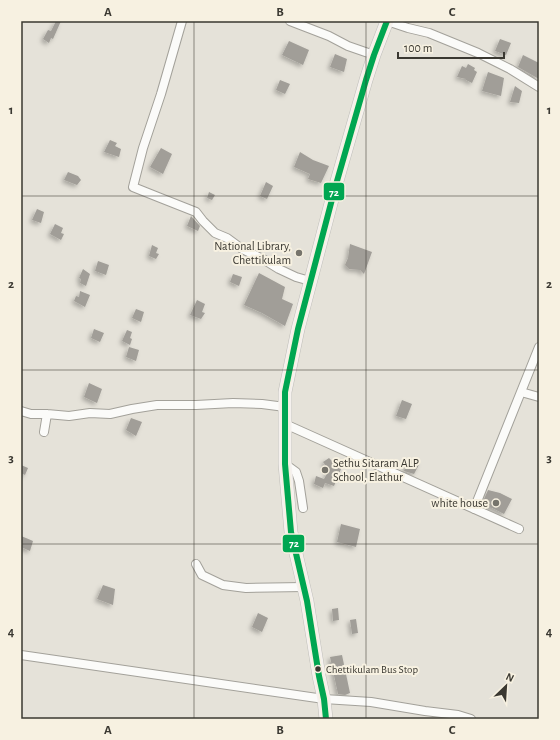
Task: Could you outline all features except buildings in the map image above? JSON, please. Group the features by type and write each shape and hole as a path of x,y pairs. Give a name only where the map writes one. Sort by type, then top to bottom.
{"main road":[{"path":"326,719 312,628 291,532 285,464 285,392 298,329 335,188 374,55 387,21"}],"street":[{"path":"182,21 161,94 143,148 133,187 196,212 215,233 227,238 242,249 279,269 296,277 310,281"},
{"path":"290,21 324,34 348,46 374,55"},
{"path":"387,21 429,33 478,53 510,69 539,87"},
{"path":"474,509 539,347"},
{"path":"521,392 539,397"},
{"path":"21,411 31,414 69,416 90,413 110,414 132,408 157,405 233,403 262,404 285,408"},
{"path":"44,432 47,414"},
{"path":"285,424 520,529"},
{"path":"285,464 296,472 299,481 303,508"},
{"path":"196,564 202,574 223,585 246,588 304,587"},
{"path":"21,655 324,699 371,702 458,715 471,719"}],"transit line":[{"name":"72","path":"326,719 324,699 307,601 291,532 285,464 285,392 298,329 335,188 366,80 387,21"}],"place":[{"name":"National Library, Chettikulam","path":"299,253"},
{"name":"Sethu Sitaram ALP School, Elathur","path":"325,470"},
{"name":"white house","path":"496,503"},
{"name":"Chettikulam Bus Stop","path":"318,669"}]}
